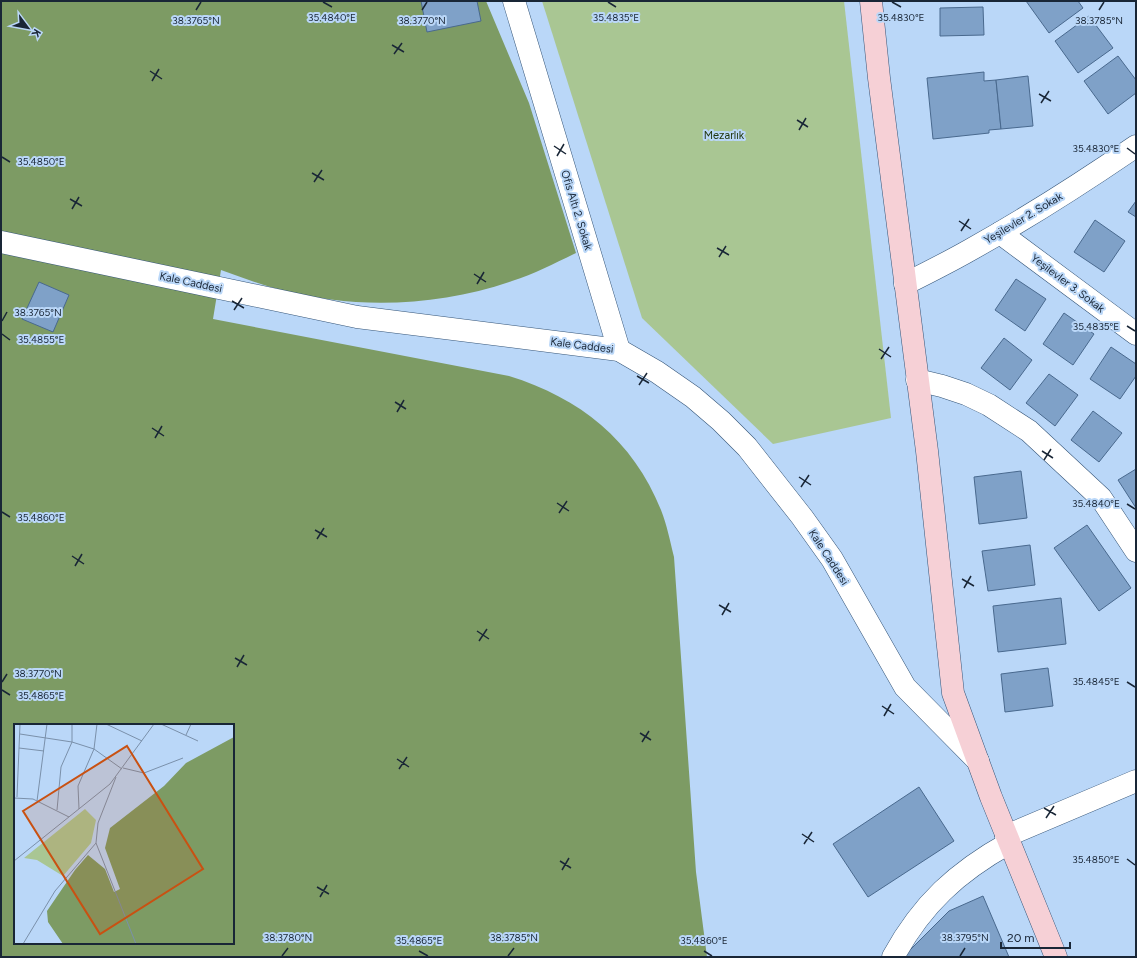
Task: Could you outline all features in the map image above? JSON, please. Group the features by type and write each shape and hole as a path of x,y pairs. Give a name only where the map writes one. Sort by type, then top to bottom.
{"main road":[{"path":"871,1 879,78 927,458 953,693 1008,840 1056,957"}],"street":[{"name":"Ofis Altı 2. Sokak","path":"514,1 619,350"},
{"name":"Yeşilevler 2. Sokak","path":"905,284 1000,233 1090,177 1136,146"},
{"name":"Yeşilevler 3. Sokak","path":"1000,233 1136,334"},
{"name":"Kale Caddesi","path":"1,242 357,316 619,350 657,372 693,397 721,421 747,447 802,517 832,559 905,687 978,761"},
{"path":"917,380 966,394 996,409 1028,430 1101,498 1136,551"},
{"path":"894,957 902,940 919,916 938,894 960,875 1008,840 1136,780"}],"green space":[{"path":"1,1 486,1 529,103 576,253 529,275 484,289 456,296 398,302 368,303 339,301 310,296 266,286 221,270 213,319 509,376 535,385 559,396 581,410 601,425 619,443 635,463 649,485 661,510 667,527 674,557 696,872 707,957 1,957"},
{"name":"Mezarlık","path":"542,1 844,1 891,418 773,444 642,318"}],"building":[{"path":"421,1 477,1 481,21 427,32"},
{"path":"1026,1 1078,1 1083,8 1049,33"},
{"path":"983,7 984,35 940,36 940,8"},
{"path":"1089,16 1113,48 1078,73 1055,41"},
{"path":"1118,56 1136,80 1136,93 1108,114 1084,81"},
{"path":"984,72 984,81 996,80 1001,129 989,130 989,133 933,139 927,78"},
{"path":"1028,76 1033,126 1001,129 996,80"},
{"path":"1136,201 1136,217 1128,212"},
{"path":"1095,220 1125,241 1104,272 1074,252"},
{"path":"1016,279 1046,299 1025,331 995,310"},
{"path":"39,282 69,295 53,332 22,319"},
{"path":"1064,313 1094,334 1073,365 1043,344"},
{"path":"1004,338 1032,360 1010,390 981,368"},
{"path":"1111,347 1136,364 1136,376 1120,399 1090,379"},
{"path":"1049,374 1078,395 1055,426 1026,403"},
{"path":"1093,411 1122,433 1099,462 1071,440"},
{"path":"1136,469 1136,508 1118,480"},
{"path":"1021,471 1027,518 979,524 974,477"},
{"path":"1087,525 1131,588 1099,611 1054,548"},
{"path":"1030,545 1035,585 988,591 982,551"},
{"path":"1061,598 1066,644 998,652 993,606"},
{"path":"1048,668 1053,706 1005,712 1001,674"},
{"path":"919,787 954,841 868,897 833,844"},
{"path":"983,896 1009,957 903,957 949,911"}]}
